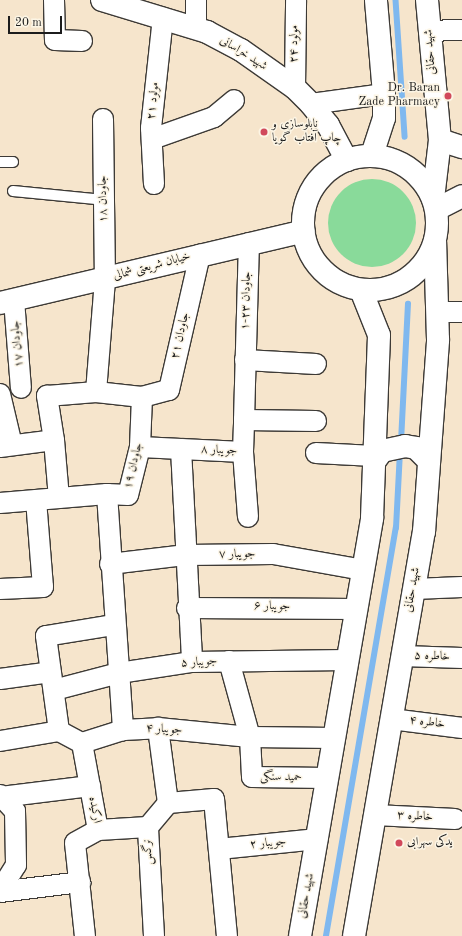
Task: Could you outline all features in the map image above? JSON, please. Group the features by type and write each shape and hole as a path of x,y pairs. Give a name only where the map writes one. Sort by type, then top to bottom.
{"main road":[{"path":"372,155 384,118 384,94 376,0"},
{"name":"شهید حقانی","path":"427,0 440,140 435,204"},
{"name":"شهید خراسانی","path":"112,2 196,28 241,50 295,88 311,104 328,125 347,160"},
{"path":"440,140 462,147"},
{"path":"372,155 408,167 422,179 435,204 435,241 423,263 399,284 380,290 361,290 329,276 315,262 304,231 305,205 312,189 321,176 347,160 372,155"},
{"path":"435,204 462,196"},
{"name":"خیابان شریعتی شمالی","path":"7,301 105,280 200,255 304,231"},
{"name":"شهید حقانی","path":"354,936 424,532 437,312 435,241"},
{"name":"شهید حقانی","path":"300,936 372,518 379,335 361,290"},
{"path":"374,459 382,451 405,446 416,448 429,461"}],"street":[{"path":"54,0 55,40 82,41"},
{"path":"196,0 196,28"},
{"name":"مولود ۲۴","path":"295,88 296,0"},
{"name":"مولود ۲۱","path":"154,184 152,139 163,18"},
{"path":"429,31 462,30"},
{"path":"311,104 384,94"},
{"path":"152,139 214,117 234,100"},
{"name":"جاودان ۱۸","path":"103,119 105,280"},
{"name":"جاودان ۲۳-۱","path":"244,420 249,243"},
{"name":"جاودان ۲۱","path":"142,397 169,390 200,255"},
{"path":"96,392 105,280"},
{"name":"جاودان ۱۷","path":"7,301 21,388"},
{"path":"437,312 462,312"},
{"path":"245,360 316,364"},
{"path":"54,440 6,446 0,393 31,387 47,396 96,392 142,397"},
{"path":"47,396 54,440 59,498"},
{"name":"جاودان ۱۹","path":"119,673 114,625 107,494 128,494 140,447 142,397"},
{"path":"244,420 316,421"},
{"name":"جویبار ۸","path":"140,447 243,452 244,420"},
{"path":"181,449 187,608 192,662"},
{"path":"243,452 248,517"},
{"path":"316,453 374,459"},
{"path":"0,503 107,494"},
{"path":"0,589 43,587 36,500"},
{"name":"جویبار ۷","path":"110,564 186,555 273,554 363,570"},
{"path":"414,589 462,587"},
{"name":"جویبار ۶","path":"187,608 356,609"},
{"path":"59,731 46,636 114,625"},
{"name":"خاطره ۵","path":"402,656 462,658"},
{"name":"جویبار ۵","path":"0,678 52,681 192,662 348,660"},
{"path":"228,661 250,737"},
{"path":"119,673 123,730"},
{"name":"خاطره ۴","path":"391,719 462,728"},
{"path":"158,728 168,803 214,799 226,936"},
{"name":"جویبار ۴","path":"82,743 123,730 158,728 250,737 334,738"},
{"path":"0,740 59,731 82,743"},
{"name":"حمید سنگی","path":"250,737 252,777 327,778"},
{"name":"ارکیده","path":"82,743 98,830 75,843 85,936"},
{"path":"80,882 0,891 8,865 4,803 90,786"},
{"name":"نرگس","path":"154,936 148,827 168,803"},
{"name":"خاطره ۳","path":"375,815 455,819"},
{"path":"98,830 148,827"},
{"name":"جویبار ۲","path":"219,848 317,839"}],"lane":[{"path":"0,162 13,162"},
{"path":"13,191 104,200"}],"green space":[{"path":"372,179 389,182 403,192 413,206 416,223 413,240 403,254 389,264 372,267 355,264 341,254 331,240 328,223 331,206 341,192 355,182"}],"waterway":[{"path":"396,0 405,137"},
{"path":"401,442 408,304"},
{"path":"326,936 396,528 400,452"}],"place":[{"name":"Dr. Baran Zade Pharmacy","path":"448,96"},
{"name":"نابلوسازی و چاپ آفتاب گویا","path":"264,132"},
{"name":"یدکی سهرابی","path":"399,843"}]}
